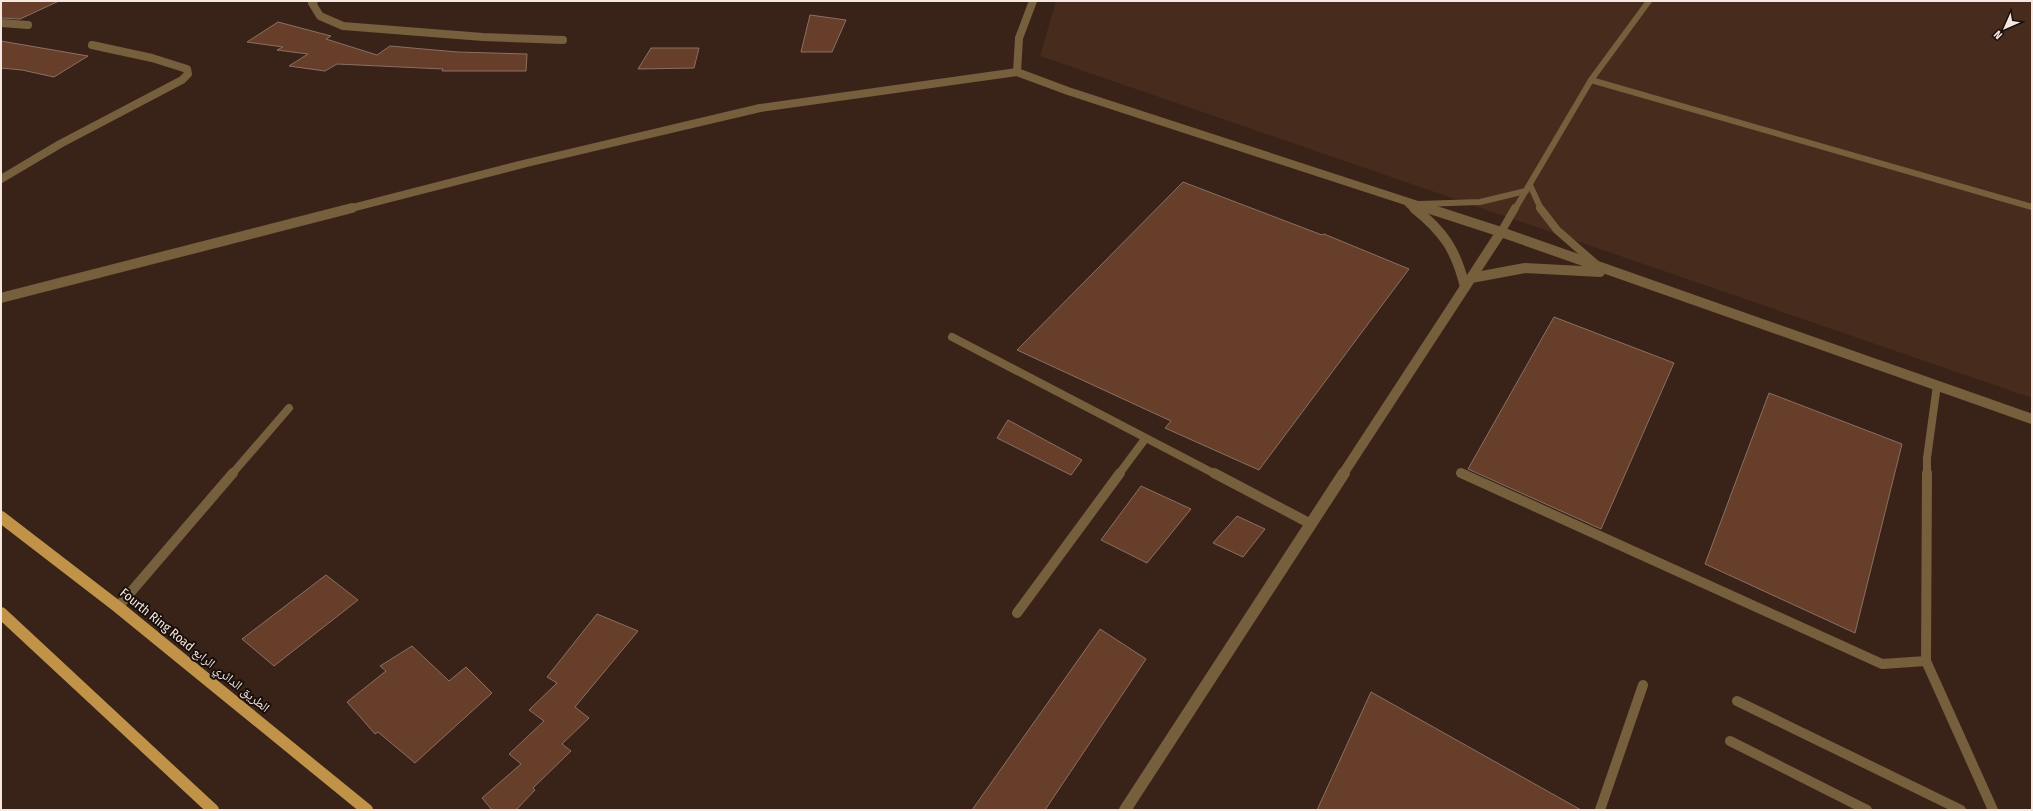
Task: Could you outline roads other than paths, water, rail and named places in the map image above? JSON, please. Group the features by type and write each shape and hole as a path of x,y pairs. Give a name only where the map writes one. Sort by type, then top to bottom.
{"main road":[{"name":"Fourth Ring Road الطريق الدائري الرابع","path":"1,517 118,607 367,810"},
{"path":"1,613 213,810"}],"street":[{"path":"314,1 312,3 315,12 325,20 343,26 483,38 563,40"},
{"path":"1017,72 1019,38 1034,1"},
{"path":"1,23 28,25"},
{"path":"1,179 60,144 182,80 188,74 186,69 171,63 141,54 92,45"},
{"path":"1,298 527,163 760,108 1017,72 1068,91 1501,232 2032,419"},
{"path":"1405,201 1431,222 1451,246 1468,283"},
{"path":"1125,810 1501,232"},
{"path":"1468,283 1525,268 1615,273"}],"lane":[{"path":"1501,232 1591,80 1648,1"},
{"path":"1591,80 2032,208"},
{"path":"1417,204 1480,202 1528,188"},
{"path":"1528,188 1554,228 1571,245 1599,267"},
{"path":"952,337 1145,439 1311,524"},
{"path":"1937,385 1927,458 1926,661 1993,810"},
{"path":"118,607 289,408"},
{"path":"1017,613 1145,439"},
{"path":"1461,473 1882,664 1926,661"},
{"path":"1600,810 1643,685"},
{"path":"1737,701 1961,810"},
{"path":"1730,741 1867,810"}]}
